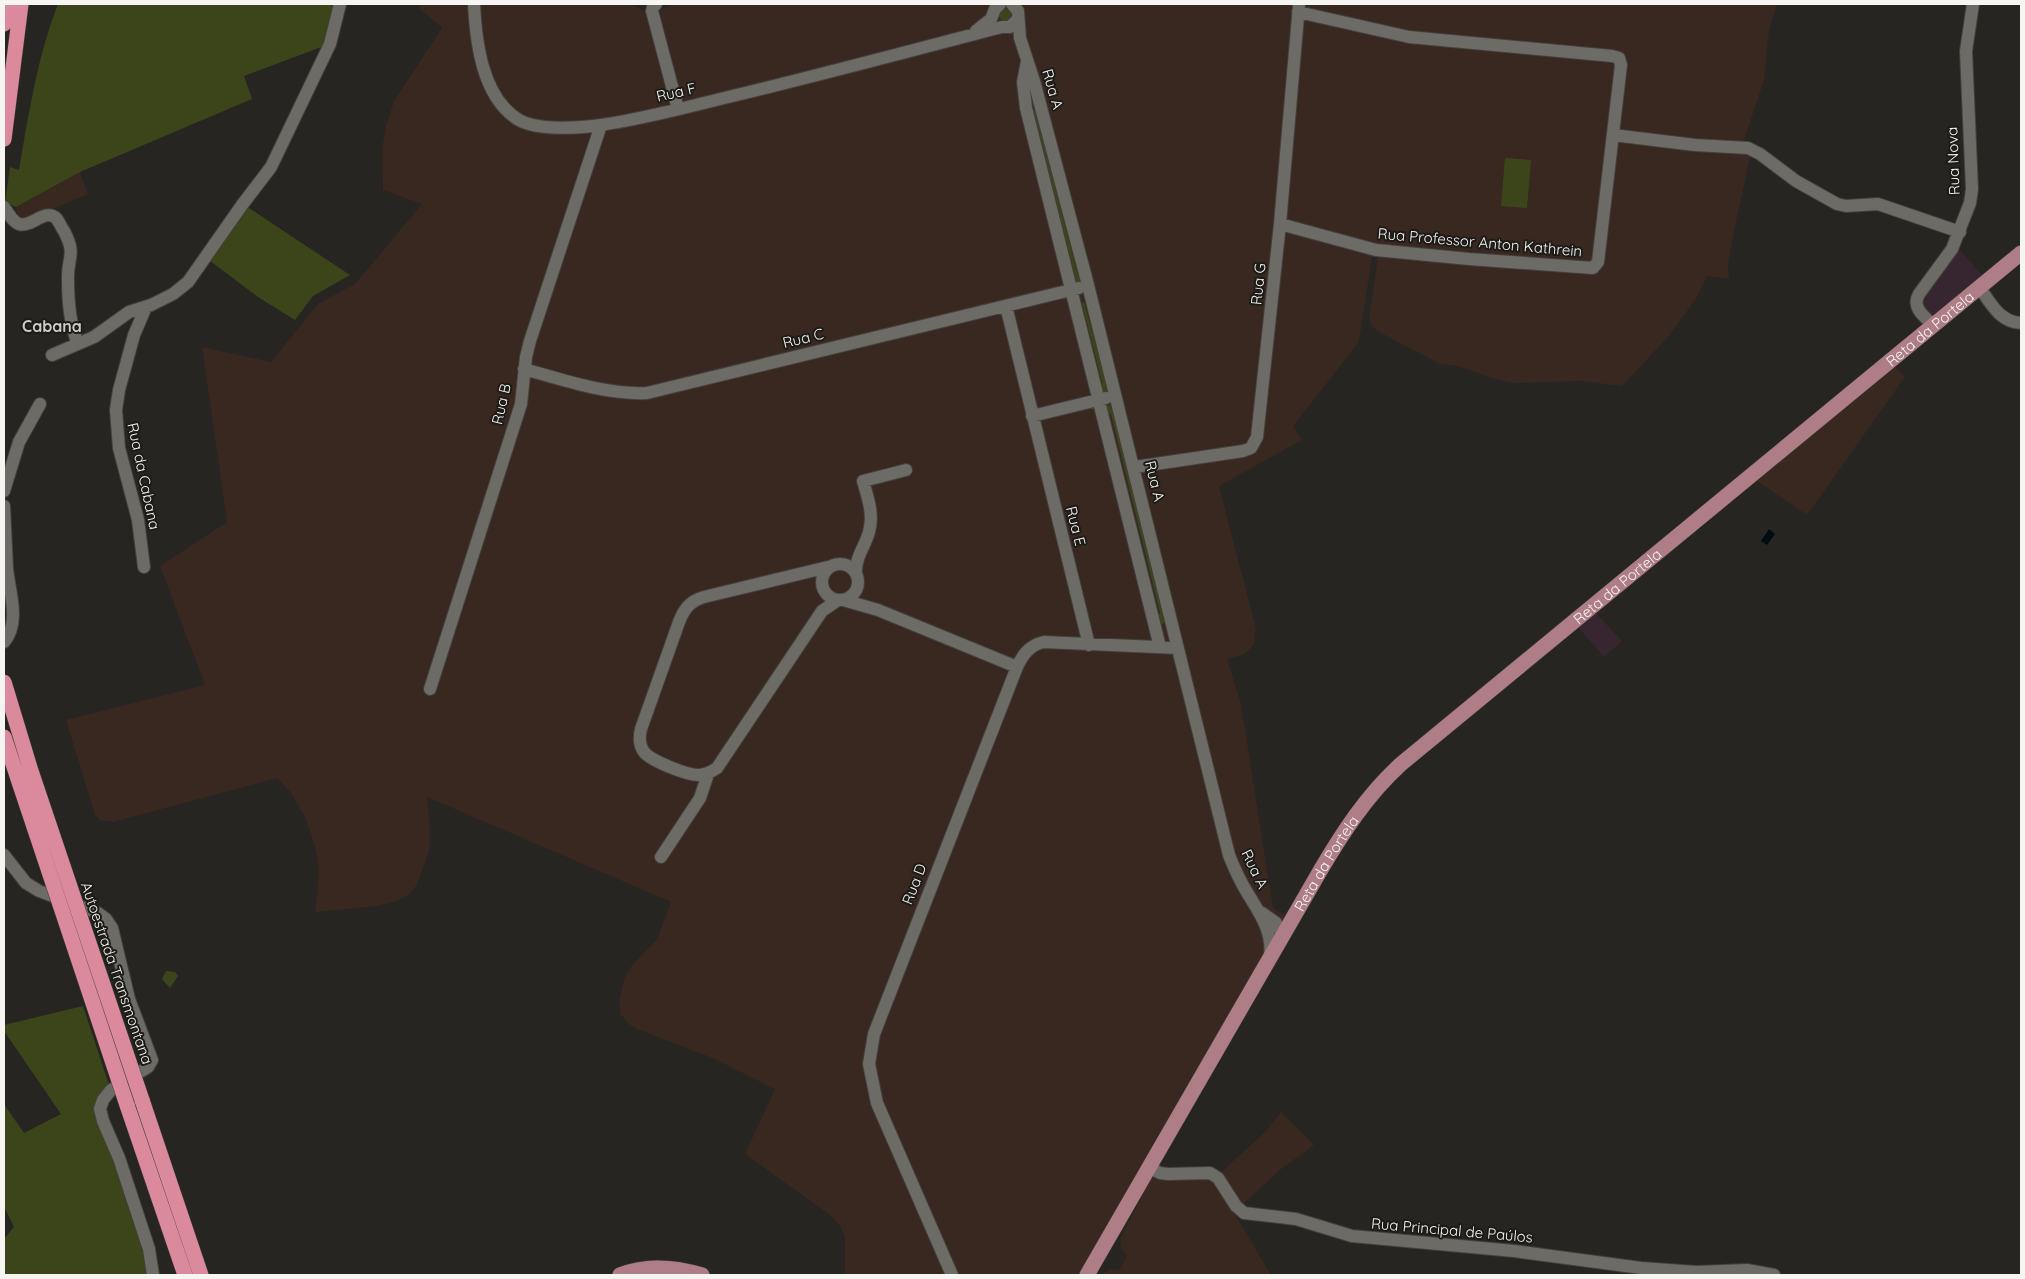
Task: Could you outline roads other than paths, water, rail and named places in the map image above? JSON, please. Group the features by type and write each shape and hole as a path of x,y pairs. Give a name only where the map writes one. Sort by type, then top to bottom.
{"highway":[{"path":"4,24 6,4"},
{"path":"4,139 22,4"},
{"name":"Autoestrada Transmontana","path":"4,682 31,771 201,1275"},
{"path":"4,737 126,1105 185,1275"},
{"path":"126,1105 141,1168 178,1275"},
{"path":"169,1180 192,1231 208,1275"}],"main road":[{"name":"Reta da Portela","path":"1087,1275 1351,820 1394,770 2021,253"},
{"path":"620,1275 640,1269 653,1268 669,1268 702,1275"}],"street":[{"path":"52,355 98,335 128,312 150,305 177,292 188,282 271,167 329,47 340,4"},
{"name":"Rua F","path":"474,4 478,44 487,77 496,96 513,115 525,122 541,126 564,127 601,125 678,108 1004,27"},
{"path":"656,4 652,11 678,108"},
{"name":"Rua Nova","path":"1934,326 1919,310 1916,300 1948,254 1960,232 1970,203 1972,189 1966,51 1973,4"},
{"path":"995,8 996,23 1004,27 1016,40 1027,60"},
{"path":"964,37 981,28 995,8"},
{"name":"Rua Professor Anton Kathrein","path":"1280,224 1376,250 1593,268 1598,262 1621,64 1616,57 1409,37 1299,8"},
{"name":"Rua G","path":"1134,467 1243,451 1250,448 1256,441 1280,224 1299,8"},
{"path":"1004,27 1013,25 1016,9"},
{"path":"1016,9 1018,29 1027,60 1023,78 1026,108 1160,647"},
{"name":"Rua A","path":"1027,60 1088,285 1229,855 1244,887 1268,921"},
{"name":"Rua B","path":"430,689 521,404 524,369 530,341 601,125"},
{"path":"1613,136 1748,148 1760,154 1796,181 1837,204 1843,206 1881,205 1960,232"},
{"path":"4,207 14,220 20,224 26,224 50,216 55,218 60,224 71,248 68,280 72,325 78,344"},
{"name":"Rua C","path":"524,369 606,390 647,393 1088,285"},
{"path":"1980,288 2004,319 2010,322 2021,323"},
{"name":"Rua da Cabana","path":"144,567 138,520 119,448 116,410 119,390 134,335 150,305"},
{"name":"Rua E","path":"1006,306 1089,644"},
{"path":"1032,416 1115,396"},
{"path":"4,491 19,442 40,404"},
{"path":"878,610 865,598 857,580 853,569 837,565 700,598 690,604 683,614 642,724 640,742 645,753 653,760 694,775 708,774 717,768 822,612 840,600 852,596 857,580 860,552 866,540 871,521 871,511 863,481 906,470"},
{"path":"4,506 7,568 13,601 10,628 4,642"},
{"path":"822,612 824,574 860,552"},
{"path":"807,572 840,600 878,610 1017,667"},
{"name":"Rua D","path":"952,1275 880,1110 871,1080 870,1057 874,1034 1017,667 1026,652 1039,643 1178,648"},
{"path":"661,857 702,795 708,774"},
{"path":"4,856 30,886 98,913 106,919 112,928 129,999 152,1060 149,1066 108,1092 103,1100 101,1113 118,1154 149,1249 153,1275"},
{"path":"1268,921 1292,921"},
{"path":"1268,921 1273,933 1283,936"},
{"path":"1268,921 1270,942 1268,961"},
{"name":"Rua Principal de Paúlos","path":"1150,1168 1165,1174 1210,1173 1218,1178 1237,1208 1244,1213 1296,1219 1346,1235 1514,1251 1675,1273 1747,1270 1774,1275"}],"district":[{"name":"Cabana","path":"52,326"}]}
